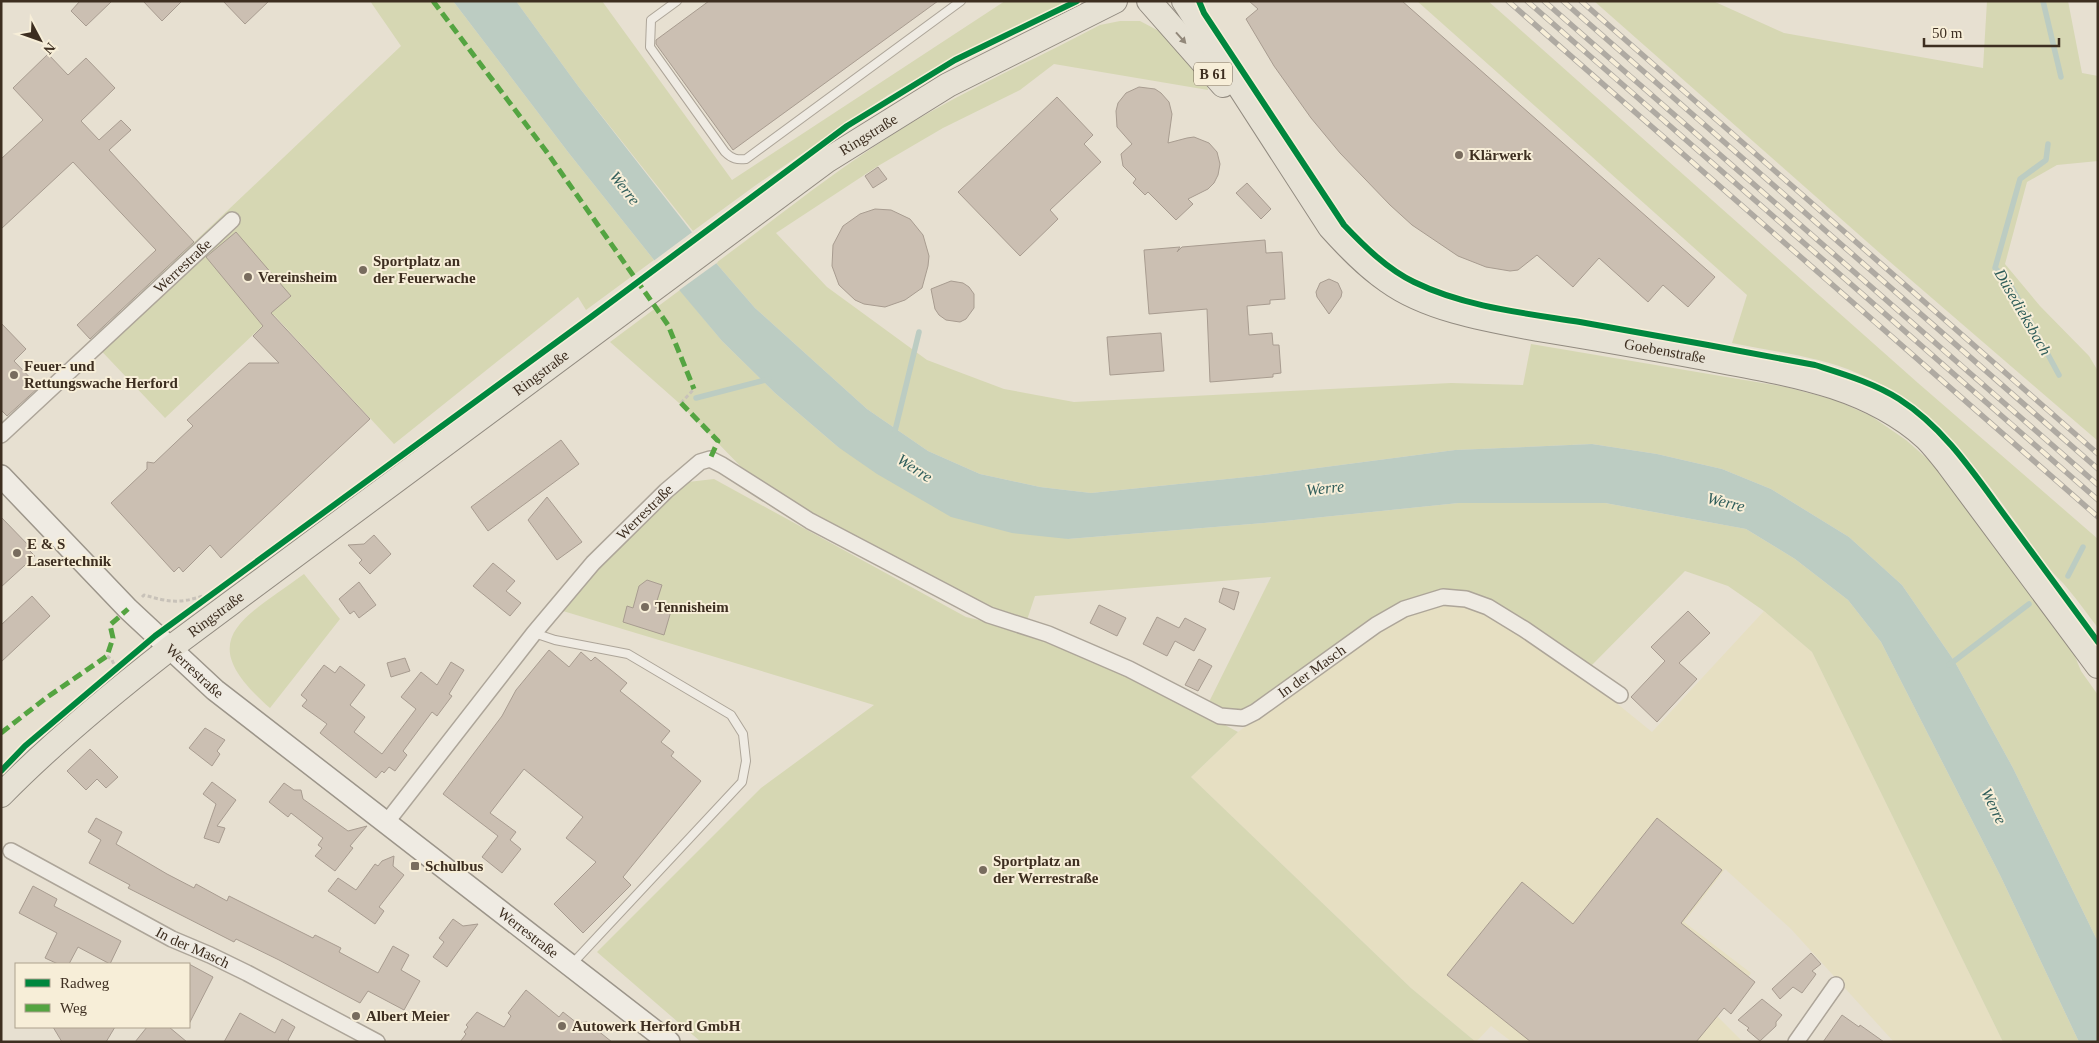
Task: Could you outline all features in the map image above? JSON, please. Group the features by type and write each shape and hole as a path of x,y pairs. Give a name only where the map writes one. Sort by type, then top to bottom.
{"main road":[{"name":"Ringstraße","path":"1,795 37,758 112,694 169,649 826,161 940,90 1115,1"},
{"name":"Goebenstraße","path":"1149,1 1276,147"},
{"name":"Goebenstraße","path":"1184,1 1276,147 1330,227 1353,252 1388,282 1412,295 1465,313 1521,326 1794,375 1840,388 1889,411 1927,439 1948,464 2098,666"},
{"name":"Werrestraße","path":"1,476 128,609 214,690 570,965 663,1040"}],"street":[{"name":"Werrestraße","path":"1,435 232,220"},
{"name":"Werrestraße","path":"386,822 534,633 593,563 666,491 700,462 710,459 722,465 810,521 989,615"},
{"name":"In der Masch","path":"989,615 1048,634 1129,669 1220,716 1243,718 1255,712 1376,625 1404,609 1443,597 1466,599 1488,607 1524,628 1620,695"},
{"name":"In der Masch","path":"11,851 172,939 240,969 377,1042"},
{"path":"1796,1042 1836,985"}],"lane":[{"path":"677,1 651,20 650,47 725,152 730,157 738,160 746,158 961,1"},
{"path":"534,633 555,640 628,654 683,685 731,715 742,734 746,761 742,782 570,965"}],"path":[{"path":"680,403 694,389"},
{"path":"128,609 144,595 160,600 183,602 212,594"},
{"path":"198,604 212,594"},
{"path":"107,656 112,660 115,668 122,663"}],"shaded area":[{"path":"1441,603 1458,603 1504,621 1582,675 1652,732 1764,611 1812,652 2003,1042 1894,1042 1791,929 1725,869 1684,922 1751,973 1717,1016 1743,1042 1512,1042 1491,1026 1476,1042 1411,988 1191,777 1238,732 1374,633 1414,610"}],"green space":[{"name":"Sportplatz an der Feuerwache","path":"370,1 453,1 568,152 654,260 586,310 578,297 394,444 274,315 165,418 91,340 401,46"},
{"path":"516,1 602,1 732,180 1005,1 1067,1 950,60 888,95 756,185 693,231 578,86"},
{"path":"1417,1 1488,1 1918,383 2098,539 2098,628 2066,586 2048,567 1987,483 1942,431 1916,408 1888,389 1843,367 1732,343 1747,295"},
{"path":"1594,1 1713,1 1784,33 1983,68 1987,1 2068,1 2082,73 2098,76 2098,161 2057,165 2027,182 2005,264 2040,306 2089,356 2098,371 2098,441 1882,255"},
{"path":"1120,21 1140,21 1159,31 1181,50 1206,78 1208,90 1054,64 1020,90 943,128 878,166 776,233 827,287 927,360 1004,389 1074,402 1451,383 1523,385 1531,344 1786,387 1835,400 1871,416 1906,440 1940,470 2070,644 2081,671 2098,695 2098,942 2013,768 1955,662 1902,585 1849,537 1771,489 1722,469 1657,454 1592,444 1455,450 1256,476 1091,493 1040,487 980,474 928,451 867,409 755,308 716,263 849,164 920,118 970,90 1100,25"},
{"path":"680,290 722,341 775,393 838,447 1068,539 1264,523 1459,503 1605,503 1746,529 1795,559 1848,600 1881,642 2000,875 2079,1042 2003,1042 1812,652 1764,611 1728,586 1685,571 1590,667 1511,613 1417,599 1250,709 1236,715 1208,704 1271,577 1035,596 1027,620 968,599 825,523 748,474 679,403 610,342"},
{"name":"Sportplatz an der Werrestraße","path":"714,479 966,617 1027,631 1124,671 1238,732 1191,777 1411,988 1476,1042 701,1042 597,952 761,788 874,705 563,611 600,567 688,482"},
{"path":"304,574 340,619 270,708 246,684 233,664 230,647 234,632 245,618"}],"water":[{"name":"Werre","path":"453,1 516,1 578,86 716,263 755,308 867,409 928,451 980,474 1040,487 1091,493 1256,476 1455,450 1592,444 1657,454 1722,469 1771,489 1849,537 1902,585 1955,662 2013,768 2098,942 2098,1042 2079,1042 2000,875 1881,642 1848,600 1795,559 1746,529 1605,503 1459,503 1264,523 1068,539 1012,533 951,517 877,474 838,447 775,393 722,341 654,260 568,152"}],"pier":[{"path":"695,230 718,262 678,291 652,262"}],"building":[{"path":"80,1 112,1 86,26 71,11"},
{"path":"143,1 182,1 162,21"},
{"path":"223,1 269,1 245,24"},
{"path":"709,1 938,1 733,150 656,44 656,40"},
{"name":"Klärwerk","path":"1249,1 1402,1 1715,277 1688,307 1663,285 1648,302 1599,258 1573,287 1537,255 1518,270 1510,271 1486,267 1458,256 1412,225 1390,205 1340,153 1311,118 1274,66 1246,19 1258,9"},
{"path":"48,54 68,75 86,58 115,88 81,121 99,140 121,120 131,130 109,150 194,242 90,339 77,325 156,250 73,162 1,229 1,159 43,120 13,88"},
{"path":"1139,87 1155,89 1169,102 1172,114 1168,143 1194,137 1209,143 1217,152 1220,164 1214,183 1208,189 1188,199 1193,204 1176,220 1148,192 1145,195 1133,183 1136,179 1123,166 1121,154 1132,144 1117,127 1116,111 1118,103 1126,93"},
{"path":"1057,97 1093,135 1084,144 1101,162 1050,210 1058,219 1020,256 958,192"},
{"path":"878,167 887,179 873,188 865,176"},
{"path":"1247,183 1271,209 1261,219 1236,193"},
{"path":"875,209 891,210 910,219 923,235 929,256 922,288 905,300 885,307 864,304 855,300 839,285 832,266 833,245 843,226 860,214"},
{"path":"236,232 291,296 271,313 370,419 221,558 210,545 183,572 179,567 174,572 111,503 147,469 147,462 154,463 193,426 187,420 249,363 279,363 253,336 263,326 206,257"},
{"path":"1265,240 1266,253 1282,252 1285,299 1270,300 1270,304 1247,306 1249,335 1272,333 1273,345 1279,345 1281,373 1273,374 1273,377 1210,382 1207,309 1149,314 1144,250 1180,247 1177,252 1182,247"},
{"path":"1329,279 1338,283 1342,292 1341,297 1329,314 1317,297 1316,292 1320,283"},
{"path":"951,281 963,283 974,294 974,308 966,319 960,322 946,320 935,309 931,289"},
{"name":"Feuer- und Rettungswache Herford","path":"1,323 26,349 14,361 39,387 7,416 1,410"},
{"path":"1161,333 1164,371 1110,375 1107,337"},
{"path":"561,440 579,464 488,531 471,507"},
{"path":"547,497 582,542 557,560 528,520"},
{"name":"E & S Lasertechnik","path":"1,517 32,549 30,551 35,556 1,587"},
{"path":"374,535 391,554 370,574 359,563 362,560 348,545 364,544"},
{"path":"493,563 515,581 506,591 521,603 510,616 473,586"},
{"name":"Tennisheim","path":"647,580 662,585 655,607 671,611 664,635 623,622 627,606 633,608 639,586"},
{"path":"359,582 376,605 359,618 354,611 350,614 339,599"},
{"path":"1223,588 1239,592 1234,610 1219,602"},
{"path":"32,596 50,616 1,662 1,625"},
{"path":"1099,605 1126,618 1117,636 1090,623"},
{"path":"1688,611 1710,633 1679,663 1697,679 1657,722 1631,697 1665,661 1651,647"},
{"path":"1157,617 1179,628 1185,618 1206,629 1194,651 1175,641 1167,656 1143,644"},
{"path":"549,650 569,667 581,652 591,661 595,657 627,683 620,691 670,731 661,742 674,752 671,756 701,781 623,877 631,885 583,933 554,904 596,862 566,838 583,817 524,769 490,813 516,832 510,840 521,849 502,873 482,857 498,836 443,794 502,716 516,690"},
{"path":"405,658 410,671 391,677 387,663"},
{"path":"1199,659 1212,666 1198,691 1185,685"},
{"path":"451,662 464,670 449,694 452,696 437,716 432,712 403,751 407,755 395,771 389,767 376,778 320,733 327,724 302,706 307,700 301,695 324,665 335,673 340,666 365,685 350,705 365,717 354,732 382,754 416,709 401,697 421,672 437,685"},
{"path":"205,728 225,740 217,751 220,754 212,766 189,748"},
{"path":"90,749 118,777 106,788 97,779 86,790 67,771"},
{"path":"212,782 236,800 217,826 225,828 219,843 204,838 216,804 203,794"},
{"path":"284,783 294,790 301,790 303,799 348,831 367,826 350,846 353,848 335,871 315,856 322,848 318,845 323,838 291,813 288,817 269,802"},
{"path":"96,818 122,832 116,844 167,874 194,888 196,884 227,901 229,896 313,938 315,935 341,948 339,952 378,973 393,946 409,955 401,970 420,981 404,1010 368,991 360,1003 279,960 236,939 234,942 128,888 130,885 89,863 101,840 88,832"},
{"path":"1657,818 1722,870 1681,923 1755,982 1731,1014 1724,1008 1696,1042 1531,1042 1447,975 1522,882 1573,924"},
{"path":"394,856 393,866 404,875 379,907 384,911 375,924 328,891 338,878 356,890 375,864 378,866 382,861"},
{"path":"33,886 57,899 54,906 121,941 110,963 78,947 70,963 56,963 45,958 57,933 19,913"},
{"path":"453,919 463,926 478,924 447,967 433,957 444,942 439,938"},
{"path":"1811,953 1821,964 1812,971 1816,974 1814,977 1802,993 1793,987 1780,999 1772,989"},
{"path":"190,965 213,977 190,1022"},
{"path":"526,990 559,1017 563,1012 577,1023 587,1022 612,1042 460,1042 466,1034 464,1032 468,1027 466,1025 477,1012 504,1027 511,1016 508,1013"},
{"path":"1762,999 1782,1015 1776,1022 1776,1026 1760,1041 1747,1030 1749,1028 1738,1020"},
{"path":"240,1013 275,1033 282,1019 295,1027 288,1040 290,1042 224,1042"},
{"path":"1842,1015 1859,1027 1860,1025 1884,1042 1823,1042"},
{"path":"54,1028 114,1028 106,1042 62,1042"},
{"path":"146,1028 170,1028 187,1042 135,1042"}],"waterway":[{"name":"Düsedieksbach","path":"2043,1 2061,77"},
{"name":"Düsedieksbach","path":"2048,144 2046,160 2020,179 1995,268 2010,284 2059,375"},
{"path":"894,435 919,332"},
{"path":"696,398 769,379"},
{"name":"Düsedieksbach","path":"2068,576 2083,547"},
{"name":"Düsedieksbach","path":"1949,665 2029,604"}],"railway":[{"path":"1508,1 2098,517"},
{"path":"1527,1 2098,500"},
{"path":"1544,1 2098,485"},
{"path":"1563,1 2098,469"},
{"path":"1581,1 2098,454"}],"marked path":[{"path":"433,1 546,151 668,325 694,389"},
{"path":"681,403 718,441 710,459"},
{"path":"1,733 46,698 107,656 113,638 110,625 128,609"}],"cycle path":[{"path":"1,771 25,746 155,636 591,317 847,126 955,60 1077,1"},
{"path":"1199,1 1204,13 1344,225 1394,271 1433,291 1474,303 1815,365 1858,379 1889,393 1915,410 1956,451 2098,642"}],"place":[{"name":"Klärwerk","path":"1459,155"},
{"name":"Sportplatz an der Feuerwache","path":"363,270"},
{"name":"Vereinsheim","path":"248,277"},
{"name":"Feuer- und Rettungswache Herford","path":"14,375"},
{"name":"E & S Lasertechnik","path":"17,553"},
{"name":"Tennisheim","path":"645,607"},
{"name":"Schulbus","path":"415,866"},
{"name":"Sportplatz an der Werrestraße","path":"983,870"},
{"name":"Albert Meier","path":"356,1016"},
{"name":"Autowerk Herford GmbH","path":"562,1026"}]}
